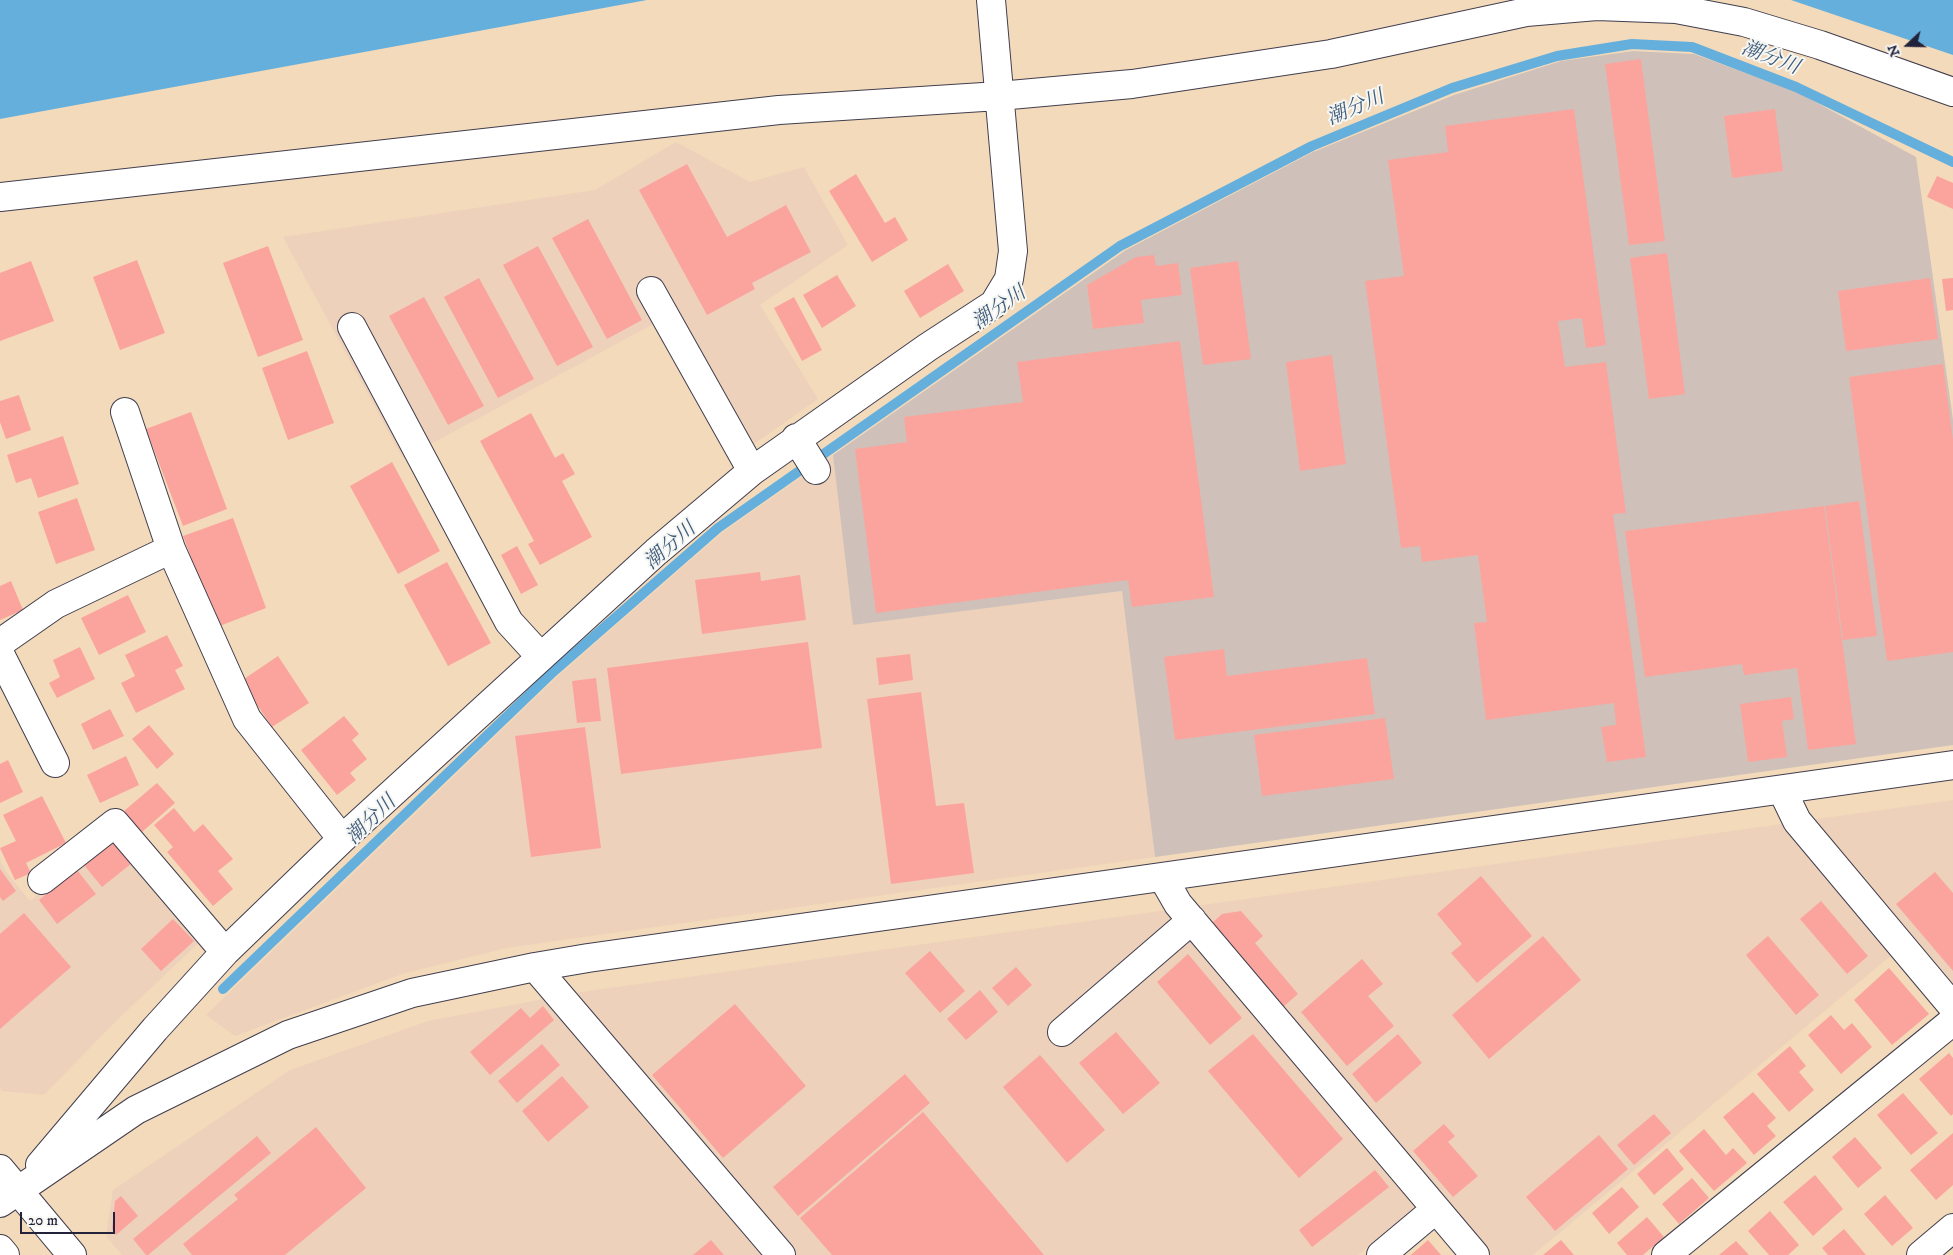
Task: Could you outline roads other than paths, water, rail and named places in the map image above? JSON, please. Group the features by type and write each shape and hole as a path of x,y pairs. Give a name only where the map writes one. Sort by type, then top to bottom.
{"main road":[{"path":"9,1197 154,1029 226,952 342,840 656,552 752,471 807,455 994,304 1009,279 1013,251 991,0"},
{"path":"0,198 779,110 998,83 1132,84 1331,54 1526,12 1596,6 1676,9 1744,22 1820,45 1953,92"},
{"path":"651,291 752,471"},
{"path":"352,327 508,622 541,657"},
{"path":"125,412 171,549 247,719 342,840"},
{"path":"0,643 56,604 171,549"},
{"path":"0,654 55,763"},
{"path":"9,1197 136,1110 288,1035 412,993 535,967 1953,765"},
{"path":"1782,790 1797,821 1953,1007"},
{"path":"42,880 115,823 226,952"},
{"path":"1163,878 1178,904 1475,1255"},
{"path":"1062,1032 1192,920"},
{"path":"535,967 781,1255"},
{"path":"1666,1255 1953,1021"},
{"path":"0,1169 9,1197 72,1255"},
{"path":"1381,1255 1436,1209"},
{"path":"1921,1255 1953,1228"},
{"path":"0,1249 5,1255"}],"water":[{"path":"0,0 647,0 0,119"},
{"path":"1791,0 1953,0 1953,55"}],"waterway":[{"name":"潮分川","path":"223,989 553,672 718,528 1120,246 1312,146 1452,88 1557,56 1632,44 1692,47 1796,87 1953,162"}]}
